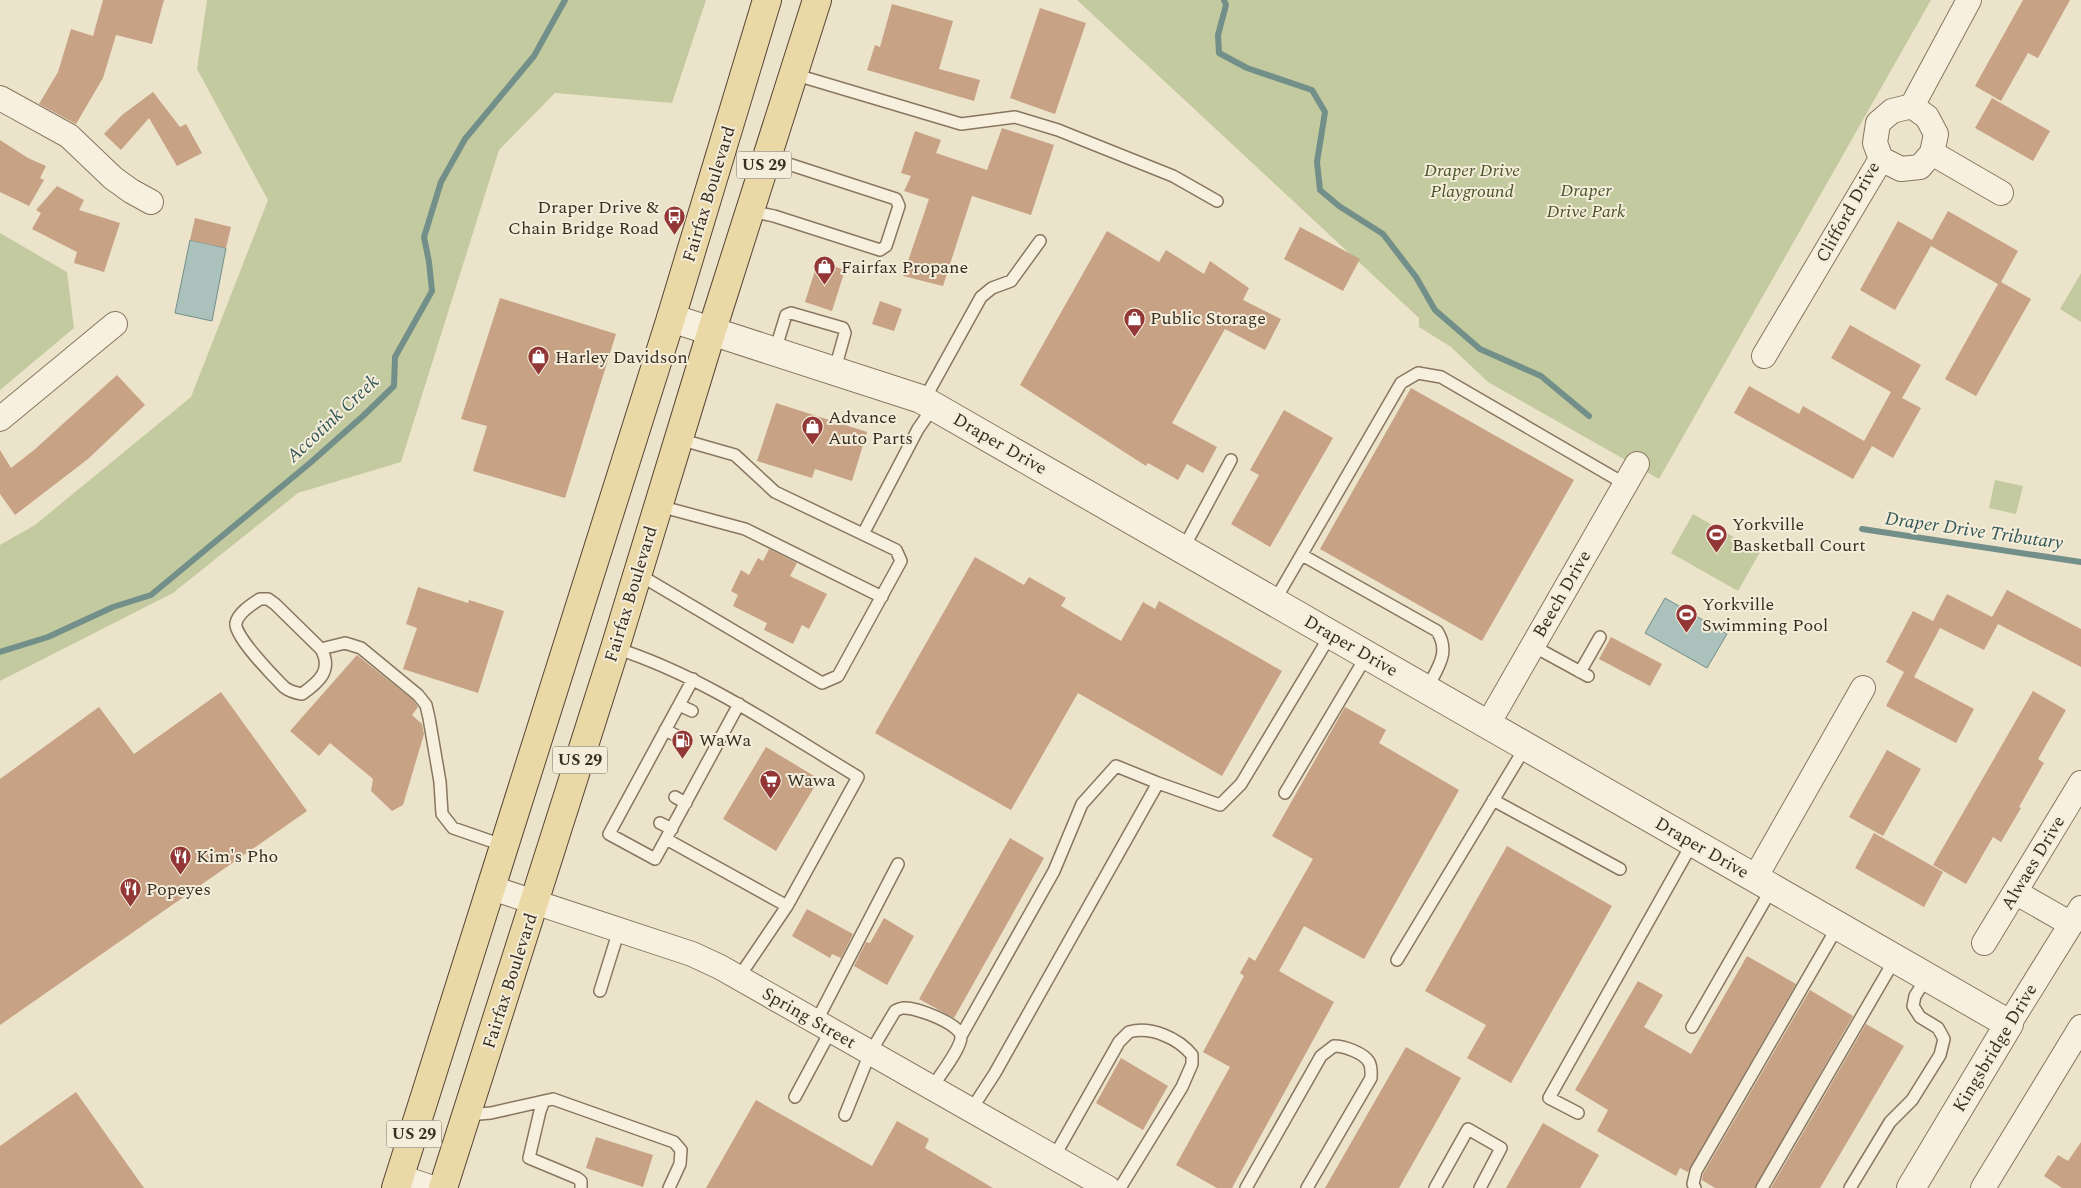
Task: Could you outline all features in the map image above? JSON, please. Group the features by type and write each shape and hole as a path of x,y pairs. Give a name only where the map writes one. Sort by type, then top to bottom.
{"main road":[{"name":"Fairfax Boulevard","path":"398,1183 671,318 767,0"},
{"name":"Fairfax Boulevard","path":"443,1188 638,574 670,509 679,439 817,0"}],"street":[{"path":"1881,159 1902,169 1920,166 1932,153 1936,134 1927,117 1912,106 1969,0"},
{"path":"0,98 68,136 113,178 151,202"},
{"name":"Clifford Drive","path":"1764,356 1881,159 1875,143 1878,122 1892,112 1912,106"},
{"path":"1932,153 2001,193"},
{"name":"Draper Drive","path":"671,318 907,392 929,403 2009,1024"},
{"path":"0,419 115,324"},
{"name":"Beech Drive","path":"1488,724 1631,474"},
{"path":"1764,883 1863,688"},
{"name":"Alwaes Drive","path":"1984,943 2081,783"},
{"name":"Spring Street","path":"492,888 692,954 739,977 1108,1188"},
{"path":"2015,892 2076,916"},
{"name":"Kingsbridge Drive","path":"1911,1188 2076,916"},
{"path":"1983,1188 2081,1027"},
{"path":"398,1183 433,1188"}],"lane":[{"path":"794,74 961,124 1015,117 1041,124 1173,176 1217,201"},
{"path":"750,211 774,216 880,250 886,246 900,206 896,199 767,156"},
{"path":"863,534 918,429 981,297 992,288 1011,281 1040,241"},
{"path":"775,351 786,315 791,313 842,328 845,334 835,370"},
{"path":"1274,602 1401,383 1418,373 1441,377 1631,474"},
{"path":"638,574 822,683 838,676 901,561 896,550 775,492 735,455 679,439"},
{"path":"1183,549 1231,460"},
{"path":"670,509 746,529 882,597"},
{"path":"1302,555 1437,631 1443,640 1444,655 1427,689"},
{"path":"260,598 268,599 276,604 321,649 326,658 327,667 323,674 302,694 294,693 286,688 244,642 236,631 236,623 251,605 260,598"},
{"path":"932,1088 959,1045 961,1036 1054,871 1082,804 1116,766 1220,805 1241,784 1331,634"},
{"path":"1533,646 1584,674 1600,637"},
{"path":"321,649 344,643 361,648 418,695 426,705 429,718 440,782 442,814 453,828 505,846"},
{"path":"615,648 693,679 739,704 858,777 787,906 739,977"},
{"path":"1285,793 1367,655"},
{"path":"693,679 640,778 630,808 609,834 655,859 686,803 694,776 720,727 739,704"},
{"path":"679,704 692,711"},
{"path":"666,730 677,736"},
{"path":"1397,960 1526,746"},
{"path":"652,754 664,760"},
{"path":"640,778 650,784"},
{"path":"971,1110 995,1074 1158,783"},
{"path":"675,797 686,803"},
{"path":"1493,800 1620,869"},
{"path":"660,823 669,834 787,906"},
{"path":"1578,1113 1549,1098 1693,842"},
{"path":"795,1097 823,1026 898,864"},
{"path":"1692,1027 1764,883"},
{"path":"1696,1188 1693,1184 1696,1171 1838,926"},
{"path":"600,991 619,930"},
{"path":"1762,1188 1896,959"},
{"path":"1850,1188 1890,1122 1912,1100 1940,1056 1944,1039 1938,1028 1920,1017 1913,1006 1915,996 1927,977"},
{"path":"845,1115 870,1053 895,1011 902,1008 926,1013 946,1022 958,1030 961,1036"},
{"path":"1054,1157 1119,1042 1129,1032 1148,1031 1168,1037 1186,1048 1192,1055 1189,1072 1182,1087 1120,1188"},
{"path":"1246,1188 1321,1056 1334,1046 1344,1046 1368,1061 1372,1069 1370,1078 1307,1188"},
{"path":"466,1115 491,1112 554,1099 674,1142 681,1150 680,1164 668,1188"},
{"path":"544,1101 540,1110 529,1158 577,1178 581,1181 581,1188"},
{"path":"1434,1188 1468,1129 1501,1148 1480,1188"}],"green space":[{"path":"207,0 706,0 672,103 555,93 499,150 401,462 298,493 173,593 0,681 0,545 35,525 191,397 268,200 197,69"},
{"name":"Draper Drive Park","path":"1077,0 1931,0 1659,479 1488,382 1451,347 1419,327 1419,318"},
{"path":"0,233 67,272 74,328 0,390"},
{"path":"2081,273 2081,322 2060,309"},
{"path":"1995,480 2023,486 2016,514 1989,508"},
{"name":"Yorkville Basketball Court","path":"1693,514 1760,552 1738,591 1671,553"}],"water":[{"path":"190,240 226,248 212,321 175,313"},
{"name":"Yorkville Swimming Pool","path":"1665,598 1727,634 1707,668 1645,633"}],"building":[{"path":"103,0 164,0 152,44 116,35 103,78 76,124 39,104 58,72 71,29 93,36"},
{"path":"2023,0 2070,0 2038,58 2028,53 2001,101 1975,86"},
{"path":"892,4 953,21 939,69 980,80 974,101 867,70 875,45 880,47"},
{"path":"1040,8 1086,23 1055,114 1010,98"},
{"path":"153,92 180,127 186,124 202,153 177,166 149,118 121,150 104,134 122,115"},
{"path":"1992,98 2050,131 2033,161 1975,128"},
{"path":"1002,128 1054,145 1031,215 972,196 943,286 903,276 929,199 904,191 911,176 901,173 915,131 941,140 936,153 987,170"},
{"path":"0,140 28,158 46,166 40,178 44,180 29,206 0,192"},
{"path":"57,186 84,200 79,210 120,223 104,272 74,263 77,252 32,229 41,213 36,210"},
{"path":"1948,211 2018,251 2001,282 2031,299 1976,396 1945,379 1998,284 1931,246 1895,310 1860,290 1898,221 1932,240"},
{"path":"195,218 231,227 226,248 190,240"},
{"path":"1300,227 1360,259 1343,291 1284,259"},
{"name":"Public Storage","path":"1107,231 1159,262 1166,250 1204,274 1210,261 1249,288 1243,300 1281,319 1265,350 1225,329 1172,423 1217,447 1203,473 1187,464 1178,480 1148,463 1146,466 1020,385"},
{"name":"Fairfax Propane","path":"818,261 845,270 832,311 805,302"},
{"name":"Harley Davidson","path":"500,298 616,334 565,498 473,471 487,426 461,419"},
{"path":"880,301 902,309 894,331 872,324"},
{"path":"1850,325 1921,365 1902,398 1921,408 1893,458 1872,446 1853,479 1734,413 1749,386 1799,414 1803,406 1864,441 1891,392 1831,358"},
{"path":"117,375 145,405 88,459 15,515 0,494 0,450 11,468 34,450"},
{"path":"1411,388 1574,480 1482,641 1320,549"},
{"name":"Advance Auto Parts","path":"776,403 867,432 852,481 815,469 812,478 757,461"},
{"path":"1284,410 1333,438 1270,547 1231,524 1259,475 1250,470"},
{"path":"769,549 797,563 790,576 827,594 809,629 802,625 793,644 764,630 767,623 733,606 738,595 731,591 741,570 749,575 758,558 763,561"},
{"path":"975,557 1024,585 1029,577 1066,598 1061,606 1121,641 1143,602 1155,609 1159,601 1282,671 1222,776 1078,693 1011,810 875,733"},
{"path":"418,587 468,603 469,600 504,611 478,693 403,669 417,628 406,624"},
{"path":"2007,590 2081,629 2081,667 1998,624 1984,650 1940,628 1914,677 1974,709 1956,743 1886,706 1904,672 1886,662 1913,611 1933,621 1947,594 1992,617"},
{"path":"1611,637 1662,664 1650,686 1599,659"},
{"path":"357,655 413,700 418,707 412,715 422,724 424,734 403,805 392,811 371,791 373,779 330,743 319,756 290,731"},
{"path":"2033,691 2066,710 2038,759 2044,763 2019,807 2021,808 2001,842 1993,837 1966,884 1933,865"},
{"path":"221,692 307,811 0,1025 0,779 99,707 134,754"},
{"path":"1345,707 1386,730 1379,743 1459,790 1364,959 1304,926 1279,971 1334,1002 1232,1188 1217,1188 1176,1165 1230,1067 1203,1052 1244,976 1240,973 1249,957 1255,961 1313,859 1272,836"},
{"name":"Wawa","path":"766,747 819,779 776,851 723,819"},
{"path":"1887,750 1921,769 1883,836 1849,817"},
{"path":"1874,833 1943,872 1924,907 1855,868"},
{"path":"1010,838 1044,858 954,1018 919,999"},
{"path":"1507,846 1612,906 1511,1083 1467,1058 1486,1025 1425,991"},
{"path":"807,909 853,934 841,958 832,954 830,958 792,936"},
{"path":"884,918 914,936 887,985 854,966 866,942 870,943"},
{"path":"1747,956 1796,984 1688,1172 1680,1168 1676,1176 1597,1131 1608,1110 1575,1090 1638,981 1663,995 1644,1027 1691,1054"},
{"path":"1810,990 1853,1016 1755,1188 1715,1188 1702,1180 1703,1174"},
{"path":"1866,1024 1904,1046 1820,1188 1771,1188"},
{"path":"1406,1047 1461,1078 1399,1188 1325,1188"},
{"path":"1121,1058 1168,1086 1143,1130 1096,1103"},
{"path":"76,1092 144,1188 0,1188 0,1146"},
{"path":"756,1100 872,1166 897,1121 929,1139 925,1148 993,1188 706,1188"},
{"path":"1543,1123 1599,1155 1580,1188 1506,1188"},
{"path":"596,1137 653,1155 643,1187 586,1168"},
{"path":"2081,1142 2081,1188 2062,1188 2044,1176 2058,1155 2068,1161"}],"waterway":[{"name":"Accotink Creek","path":"0,652 48,637 113,607 151,595 310,463 394,386 395,357 432,291 424,237 441,182 465,139 534,56 565,0"},
{"name":"Draper Drive Tributary","path":"1224,0 1226,5 1218,35 1219,53 1247,68 1312,90 1325,112 1317,162 1320,190 1339,206 1383,234 1416,277 1435,310 1480,349 1541,376 1589,416"},
{"name":"Draper Drive Tributary","path":"1862,529 2081,562"}],"place":[{"name":"Draper Drive & Chain Bridge Road","path":"675,236"},
{"name":"Fairfax Propane","path":"825,286"},
{"name":"Public Storage","path":"1134,337"},
{"name":"Harley Davidson","path":"539,376"},
{"name":"Advance Auto Parts","path":"812,446"},
{"name":"Yorkville Basketball Court","path":"1716,553"},
{"name":"Yorkville Swimming Pool","path":"1686,633"},
{"name":"WaWa","path":"683,759"},
{"name":"Wawa","path":"771,799"},
{"name":"Kim's Pho","path":"180,875"},
{"name":"Popeyes","path":"130,908"}],"park label":[{"name":"Draper Drive Playground","path":"1472,180"}]}
